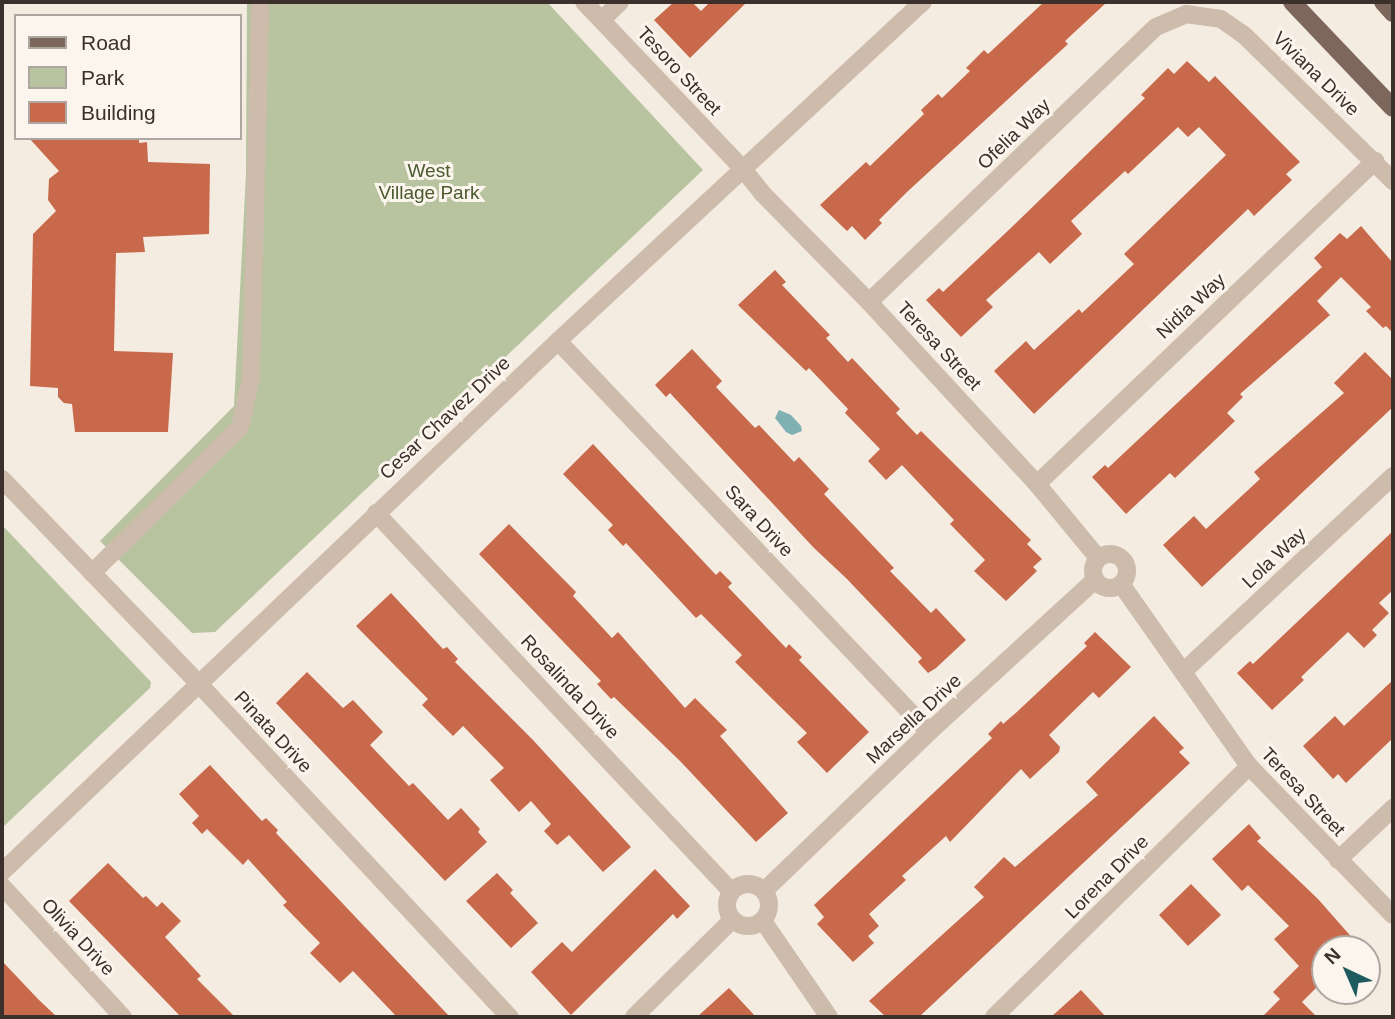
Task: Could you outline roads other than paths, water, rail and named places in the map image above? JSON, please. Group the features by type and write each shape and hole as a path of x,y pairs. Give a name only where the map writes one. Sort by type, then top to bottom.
{"main road":[{"path":"1292,2 1393,108"},
{"path":"1383,2 1393,13"}],"street":[{"path":"92,573 240,427 251,379 260,2"},
{"name":"Tesoro Street","path":"584,2 743,168"},
{"path":"602,20 620,2"},
{"name":"Cesar Chavez Drive","path":"2,872 558,341 923,2"},
{"name":"Viviana Drive","path":"1199,14 1221,19 1244,35 1393,181"},
{"name":"Ofelia Way","path":"869,302 1156,27 1172,18 1199,14"},
{"name":"Nidia Way","path":"1037,484 1375,161"},
{"name":"Teresa Street","path":"743,168 762,193 869,302 1037,484 1098,558"},
{"name":"Sara Drive","path":"558,341 929,732"},
{"name":"Lola Way","path":"1184,671 1393,476"},
{"name":"Pinata Drive","path":"2,479 199,684 510,1017"},
{"name":"Rosalinda Drive","path":"376,513 731,891"},
{"path":"1109,553 1123,559 1127,572 1121,584 1114,588 1104,588 1095,580 1093,567 1098,558 1109,553"},
{"name":"Marsella Drive","path":"764,891 929,732 1095,580"},
{"name":"Teresa Street","path":"1121,584 1249,766 1393,915"},
{"name":"Lorena Drive","path":"994,1017 1249,766"},
{"path":"1338,860 1393,808"},
{"path":"748,883 764,891 770,906 763,921 753,926 741,926 732,920 727,911 731,891 748,883"},
{"name":"Olivia Drive","path":"2,886 123,1017"},
{"path":"634,1017 732,920"},
{"path":"763,921 829,1017"}],"water":[{"path":"779,410 791,415 802,431 792,435 786,432 775,418"}],"park label":[{"name":"West Village Park","path":"429,182"}]}
